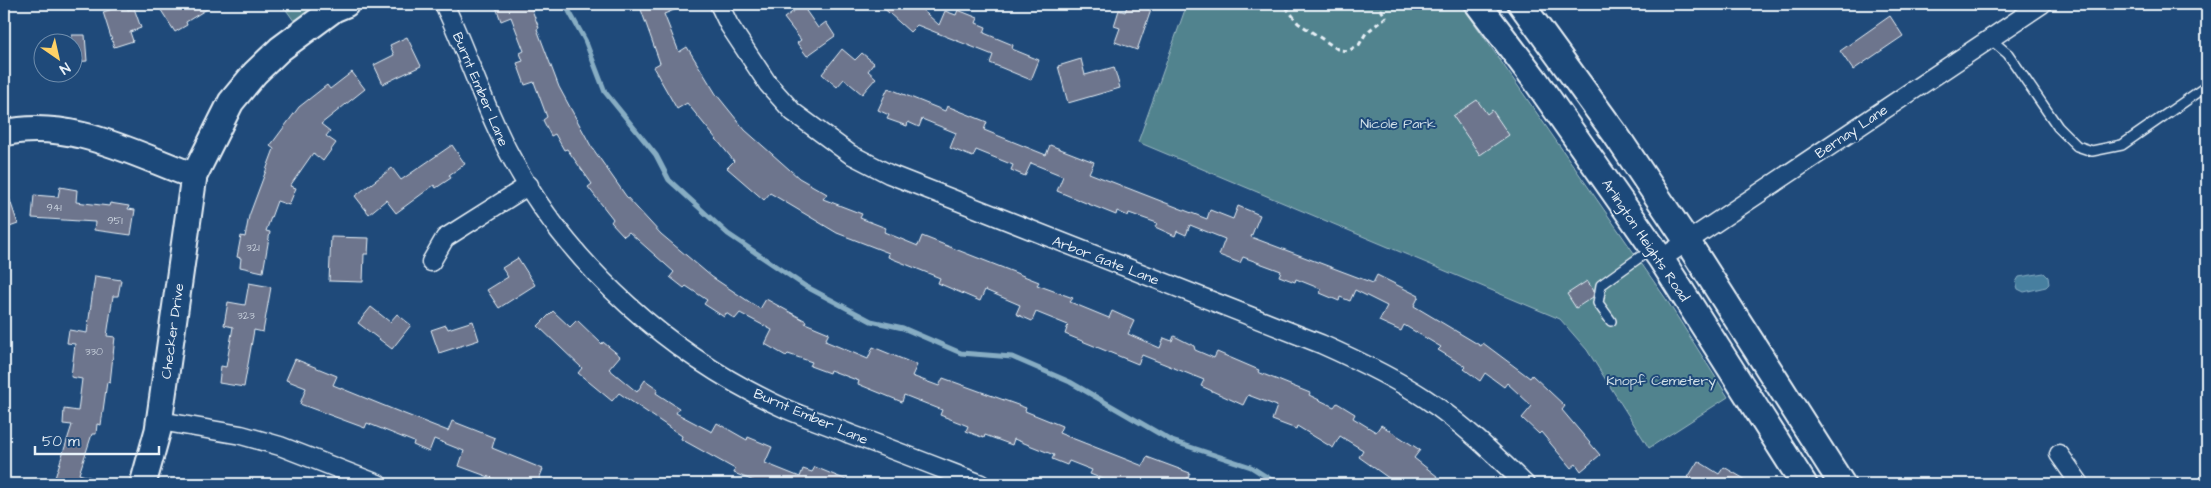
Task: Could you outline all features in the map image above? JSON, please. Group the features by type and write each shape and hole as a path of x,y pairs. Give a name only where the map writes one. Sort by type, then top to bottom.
{"main road":[{"name":"Checker Drive","path":"143,484 160,421 194,176 231,102 255,73 280,48 334,10 346,4"},
{"name":"Arlington Heights Road","path":"1478,4 1536,81 1650,258 1804,484"},
{"path":"1521,4 1616,135 1687,241 1842,484"},
{"path":"4,132 45,130 75,133 102,140 194,176"}],"street":[{"name":"Burnt Ember Lane","path":"444,4 462,41 492,119 512,158 529,185 548,214 594,272 641,316 691,356 736,383 786,409 981,484"},
{"name":"Arbor Gate Lane","path":"719,4 729,25 768,84 793,112 850,154 889,174 1321,344 1371,367 1427,400 1488,448 1525,484"},
{"name":"Bernay Lane","path":"1650,258 1687,241 2042,4"},
{"path":"431,262 445,238 529,185"},
{"path":"160,421 241,435 272,444 378,484"},
{"path":"2059,454 2080,484"}],"lane":[{"path":"1989,38 2008,54 2058,127 2077,146 2092,151 2122,145 2207,86"},
{"path":"1610,321 1598,302 1601,284 1650,258"}],"path":[{"path":"1286,7 1298,23 1339,50 1348,51 1358,45 1366,33 1386,17 1378,4"}],"green space":[{"path":"282,4 322,4 294,21"},
{"name":"Nicole Park","path":"1187,4 1461,4 1666,299 1728,397 1649,448 1587,350 1560,319 1138,142"}],"water":[{"path":"2044,273 2048,277 2049,284 2046,287 2024,292 2018,289 2016,282 2019,277"}],"building":[{"path":"157,4 215,4 186,22 187,25 175,32"},
{"path":"495,4 544,4 544,6 532,10 539,28 537,29 559,87 591,146 626,196 661,234 712,277 760,309 766,299 806,321 805,323 829,333 825,341 868,359 873,347 917,365 912,376 939,386 943,378 1026,408 1025,411 1062,426 1059,433 1143,466 1147,457 1190,473 1185,484 1125,484 1112,479 1110,482 1090,474 1092,470 1069,461 1067,465 1052,459 1054,455 1014,439 1012,445 985,435 984,438 966,431 968,426 940,415 942,410 904,395 902,402 858,384 859,381 830,370 829,373 810,366 812,362 788,354 786,356 765,344 772,330 740,313 735,319 726,313 724,317 704,304 707,300 686,286 684,288 670,277 674,272 629,232 624,236 611,222 613,219 588,187 592,184 567,149 564,150 555,134 551,136 543,120 547,117 534,82 525,85 517,63 523,61 520,53 524,51 511,17 501,21"},
{"path":"639,4 687,4 664,14 679,52 687,47 716,94 745,130 799,178 827,194 823,199 862,214 860,218 886,228 884,232 918,246 922,236 1039,282 1037,285 1073,298 1070,302 1109,318 1112,311 1134,321 1128,334 1160,348 1164,338 1172,341 1174,336 1194,346 1195,350 1214,358 1217,352 1259,370 1258,372 1310,393 1309,395 1334,407 1337,403 1355,414 1353,418 1376,432 1381,425 1420,450 1414,458 1447,484 1397,484 1359,457 1363,450 1340,436 1333,448 1297,426 1296,429 1272,420 1277,406 1248,395 1243,405 1201,386 1204,380 1142,355 1138,364 1065,334 1068,325 1036,312 1032,321 1016,314 1020,305 985,290 980,301 938,283 940,278 888,257 889,253 837,233 770,193 764,200 727,168 734,161 687,103 677,109 653,67 660,63"},
{"path":"879,4 916,4 939,25 945,11 956,15 958,10 978,18 976,23 986,27 984,33 1013,45 1012,49 1039,60 1031,80 990,63 993,55 917,25 910,32"},
{"path":"1128,4 1151,10 1137,50 1115,42 1120,28 1114,26 1119,10 1125,12"},
{"path":"126,5 128,10 134,8 141,28 130,32 133,41 114,47 103,12"},
{"path":"802,5 818,28 826,22 835,36 807,56 797,43 801,40 784,18"},
{"path":"1890,16 1903,36 1853,70 1840,51"},
{"path":"82,35 85,35 87,61 82,61"},
{"path":"407,37 421,66 383,84 374,65 394,55 390,45"},
{"path":"842,49 855,60 862,53 874,63 868,71 876,78 862,94 844,79 837,87 822,74"},
{"path":"1081,59 1085,75 1114,67 1120,88 1068,103 1058,66"},
{"path":"352,72 365,89 321,124 330,131 326,136 336,143 323,161 313,153 290,186 296,188 289,205 277,201 266,231 270,232 263,272 240,267 241,258 237,257 241,236 245,237 249,216 274,149 270,146 299,107 327,85 330,89"},
{"path":"888,88 945,111 947,106 987,122 984,130 1046,155 1050,145 1094,162 1089,173 1207,219 1210,210 1233,219 1238,206 1260,215 1251,237 1373,283 1377,275 1419,296 1414,306 1481,346 1483,343 1530,378 1532,375 1565,406 1562,410 1600,455 1581,471 1576,464 1571,468 1541,432 1539,434 1522,418 1532,406 1507,383 1504,387 1485,373 1480,381 1464,369 1466,367 1438,350 1441,347 1404,325 1401,331 1379,321 1387,306 1355,290 1350,301 1340,297 1339,301 1320,293 1321,289 1296,279 1295,282 1279,276 1281,271 1243,257 1240,263 1219,255 1225,239 1190,225 1186,235 1177,231 1175,236 1155,227 1157,223 1129,213 1128,216 1117,211 1116,215 1086,203 1057,191 1063,176 1031,163 1025,176 1011,170 1013,165 976,150 973,157 950,148 956,133 922,119 919,127 908,122 907,126 887,119 889,115 878,110"},
{"path":"1477,100 1487,114 1492,110 1509,135 1480,155 1453,116"},
{"path":"452,145 465,164 449,175 451,178 436,188 434,185 396,213 386,200 369,214 355,196 392,168 401,180"},
{"path":"60,187 77,190 76,202 109,206 110,203 129,206 128,209 135,210 131,235 94,230 95,222 32,218 34,195 58,197"},
{"path":"6,189 18,224 4,229 4,190"},
{"path":"331,237 369,238 368,254 364,254 363,282 329,281"},
{"path":"518,258 535,285 499,308 487,290 508,277 502,268"},
{"path":"95,276 121,280 118,296 113,296 107,336 115,337 110,383 107,382 101,425 97,424 96,434 92,434 79,474 103,481 102,484 53,484 72,425 63,424 64,409 78,411 82,379 71,377 75,344 67,343 69,330 87,333"},
{"path":"1587,281 1594,291 1593,297 1576,308 1567,294"},
{"path":"249,283 271,287 263,332 254,330 244,387 219,383 221,366 226,367 233,327 224,325 228,302 245,305"},
{"path":"371,307 390,322 397,314 411,325 392,349 358,323"},
{"path":"553,311 570,327 577,320 602,344 603,342 620,356 609,369 637,392 645,380 658,389 656,393 679,408 676,413 712,432 717,423 747,440 748,437 772,447 765,463 800,477 803,469 812,472 815,467 856,484 761,484 734,473 735,469 681,439 682,436 619,393 612,401 578,373 582,368 538,326"},
{"path":"473,321 479,340 439,353 431,330 446,325 448,329"},
{"path":"295,359 337,376 333,385 397,411 448,431 452,421 495,438 492,448 543,469 537,484 508,484 459,466 464,451 434,439 429,452 413,445 414,442 367,423 365,428 300,404 306,388 286,380"},
{"path":"1698,461 1719,474 1724,467 1753,484 1694,484 1687,479"}],"waterway":[{"path":"565,4 585,40 605,92 656,155 669,180 728,234 805,286 871,321 903,328 961,353 1012,357 1070,382 1172,441 1251,467 1278,484"}],"park label":[{"name":"Knopf Cemetery","path":"1661,380"}]}
